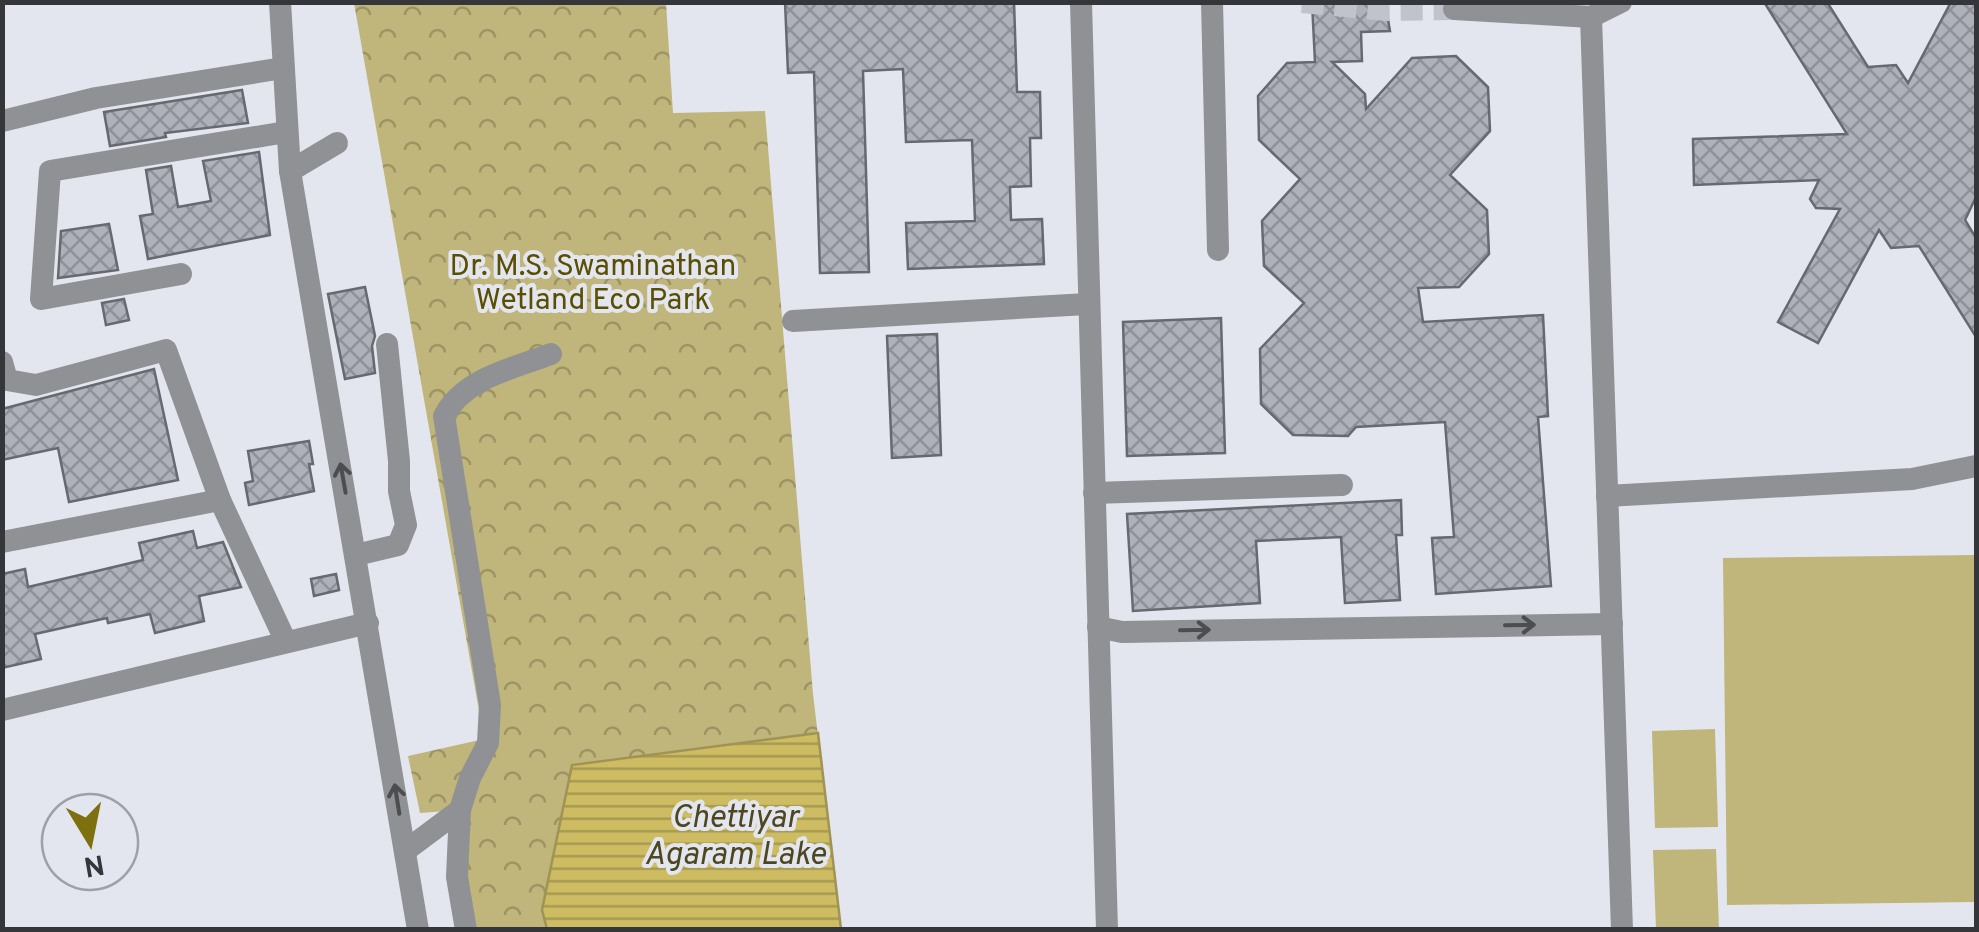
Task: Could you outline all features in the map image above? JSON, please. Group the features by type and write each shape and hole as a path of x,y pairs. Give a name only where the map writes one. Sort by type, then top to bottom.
{"street":[{"path":"280,2 290,171 418,930"},
{"path":"1081,2 1106,930"},
{"path":"1212,2 1218,250"},
{"path":"1454,8 1592,17 1621,2"},
{"path":"1592,17 1622,930"},
{"path":"2,122 96,98 283,68"},
{"path":"181,274 41,299 50,172 286,132"},
{"path":"290,171 337,143"},
{"path":"793,321 1087,304"},
{"path":"356,555 398,545 406,525 398,491 399,460 386,344"},
{"path":"2,362 8,380 36,385 166,350 220,500 286,642"},
{"path":"466,930 458,877 460,810 470,778 488,743 490,706 444,416 453,398 476,383 551,354"},
{"path":"1608,496 1912,480 1976,466"},
{"path":"1094,493 1342,485"},
{"path":"2,542 220,500"},
{"path":"2,710 368,623"},
{"path":"1098,626 1122,632 1612,624"},
{"path":"405,851 460,810"}],"green space":[{"name":"Dr. M.S. Swaminathan Wetland Eco Park","path":"354,3 666,3 673,113 765,111 813,694 841,929 466,929 459,810 420,813 408,756 484,739"},
{"path":"1976,555 1976,902 1727,905 1723,558"},
{"path":"1715,729 1718,827 1655,828 1652,731"},
{"path":"1716,849 1719,929 1656,929 1653,850"}],"water":[{"name":"Chettiyar Agaram Lake","path":"818,733 841,929 547,929 542,910 572,765"}],"building":[{"path":"785,2 1014,2 1017,92 1040,92 1041,138 1030,138 1031,186 1010,187 1011,220 1042,219 1044,264 908,269 906,223 975,221 972,140 906,142 903,69 863,71 869,272 820,273 814,72 788,73"},
{"path":"1312,2 1385,2 1390,31 1361,32 1362,61 1332,62 1365,94 1366,109 1412,58 1456,56 1488,87 1490,131 1450,175 1487,210 1489,254 1459,287 1418,288 1423,322 1543,315 1548,416 1538,417 1551,586 1436,594 1432,538 1454,537 1445,422 1356,427 1348,436 1293,435 1261,404 1260,349 1304,303 1264,266 1262,221 1300,179 1259,140 1258,96 1287,63 1315,62"},
{"path":"1764,2 1827,2 1868,67 1896,65 1908,83 1951,2 1976,2 1976,197 1965,220 1976,238 1976,337 1919,246 1891,248 1879,230 1818,343 1778,322 1840,209 1816,208 1810,199 1819,180 1694,185 1693,139 1847,134"},
{"path":"242,90 248,123 165,133 166,137 110,146 104,112"},
{"path":"259,152 270,235 148,259 140,216 153,214 146,170 171,166 178,207 211,201 203,161"},
{"path":"109,224 118,270 58,278 61,231"},
{"path":"365,287 375,336 375,373 345,379 328,294"},
{"path":"124,299 129,320 106,325 102,303"},
{"path":"1221,318 1225,453 1127,456 1123,322"},
{"path":"937,334 941,455 892,458 887,336"},
{"path":"154,369 178,480 69,502 58,448 2,460 2,409"},
{"path":"309,441 314,491 249,505 245,483 253,481 248,451"},
{"path":"1401,500 1402,535 1396,535 1400,600 1345,603 1341,537 1256,541 1260,603 1133,611 1127,514"},
{"path":"193,531 197,548 223,542 241,587 199,596 204,621 155,633 150,614 108,623 107,618 35,634 41,659 2,668 2,574 25,569 28,587 143,560 139,543"},
{"path":"336,574 339,590 314,596 311,579"}],"tunnel":[{"path":"1302,2 1386,10 1454,9"}]}
